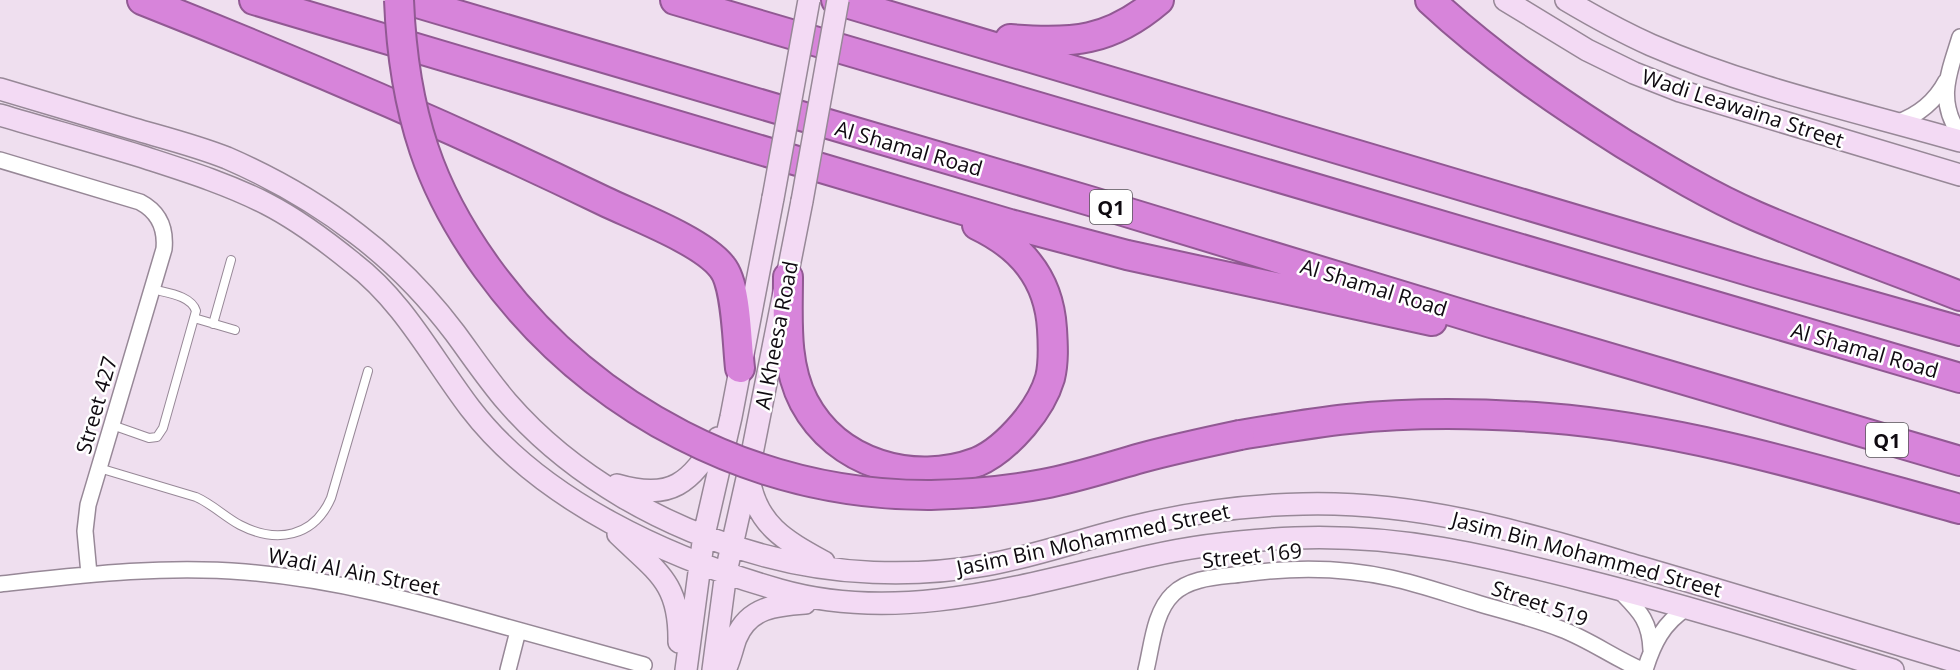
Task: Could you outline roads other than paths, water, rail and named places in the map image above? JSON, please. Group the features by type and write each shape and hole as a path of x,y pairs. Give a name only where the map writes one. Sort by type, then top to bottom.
{"highway":[{"path":"142,0 363,90 561,180 696,245 721,265 732,287 740,368"},
{"path":"254,0 923,199 1127,255 1373,310 1456,325 1474,326 1491,323"},
{"path":"399,0 405,72 416,121 435,177 458,222 503,290 537,329 568,359 602,386 655,422 708,448 756,467 802,480 862,491 898,494 982,492 1043,484 1240,435 1349,419 1424,414 1548,418 1656,432 1737,450 1960,509"},
{"name":"Al Shamal Road","path":"407,0 1960,461"},
{"name":"Al Shamal Road","path":"675,0 1960,378"},
{"path":"837,0 1960,331"},
{"path":"956,34 1060,42 1095,37 1134,19 1159,0"},
{"path":"1430,0 1516,72 1595,126 1674,175 1755,215 1960,296"},
{"path":"788,277 788,337 792,373 804,402 820,426 841,445 863,459 886,467 910,472 941,471 978,461 1010,440 1034,412 1050,379 1054,352 1052,315 1041,281 1026,259 985,228 923,199"}],"main road":[{"path":"684,670 704,535 731,417 809,0"},
{"name":"Al Kheesa Road","path":"713,670 726,572 788,277 837,0"},
{"name":"Wadi Leawaina Street","path":"1505,0 1587,50 1634,73 1680,91 1960,175"},
{"name":"Wadi Leawaina Street","path":"1566,0 1650,45 1723,74 1960,141"},
{"name":"Jasim Bin Mohammed Street","path":"0,89 166,137 212,153 274,180 313,203 360,236 405,276 446,321 508,404 549,443 594,477 647,510 731,546 802,564 838,570 874,573 947,570 1019,558 1132,527 1211,511 1274,505 1370,506 1433,513 1530,534 1960,663"},
{"name":"Jasim Bin Mohammed Street","path":"0,115 192,172 243,193 292,218 357,265 385,292 415,328 470,408 503,445 559,491 650,541 726,572 783,591 828,600 899,603 946,599 985,594 1182,549 1300,538 1374,539 1446,548 1618,589 1893,670"},
{"path":"594,477 641,491 664,490 674,486 699,468 731,417"},
{"path":"748,474 753,495 766,522 793,545 838,570"},
{"path":"601,516 656,568 668,585 678,613 684,670"},
{"path":"725,670 740,632 756,614 781,604 828,600"}],"street":[{"path":"1960,37 1948,78 1946,102 1953,125 1960,135"},
{"path":"1896,123 1918,113 1927,106 1948,78"},
{"name":"Street 427","path":"0,160 140,202 159,218 162,225 164,249 86,518 85,543 89,574"},
{"name":"Street 169","path":"1146,670 1164,605 1175,592 1190,583 1259,572 1312,569 1366,573 1419,586"},
{"name":"Wadi Al Ain Street","path":"0,585 126,571 210,570 279,575 347,586 419,602 644,665"},
{"name":"Street 519","path":"1419,586 1562,629 1644,670"},
{"path":"1618,589 1646,620 1651,650"},
{"path":"1644,670 1651,650 1663,628 1687,608"},
{"path":"508,670 518,630"}],"lane":[{"path":"213,324 231,260"},
{"path":"112,425 149,438 160,434 194,318 195,307 190,301 152,289"},
{"path":"194,318 235,330"},
{"path":"99,468 196,497 216,507 240,525 257,532 285,535 302,531 323,514 332,498 369,371"}]}
